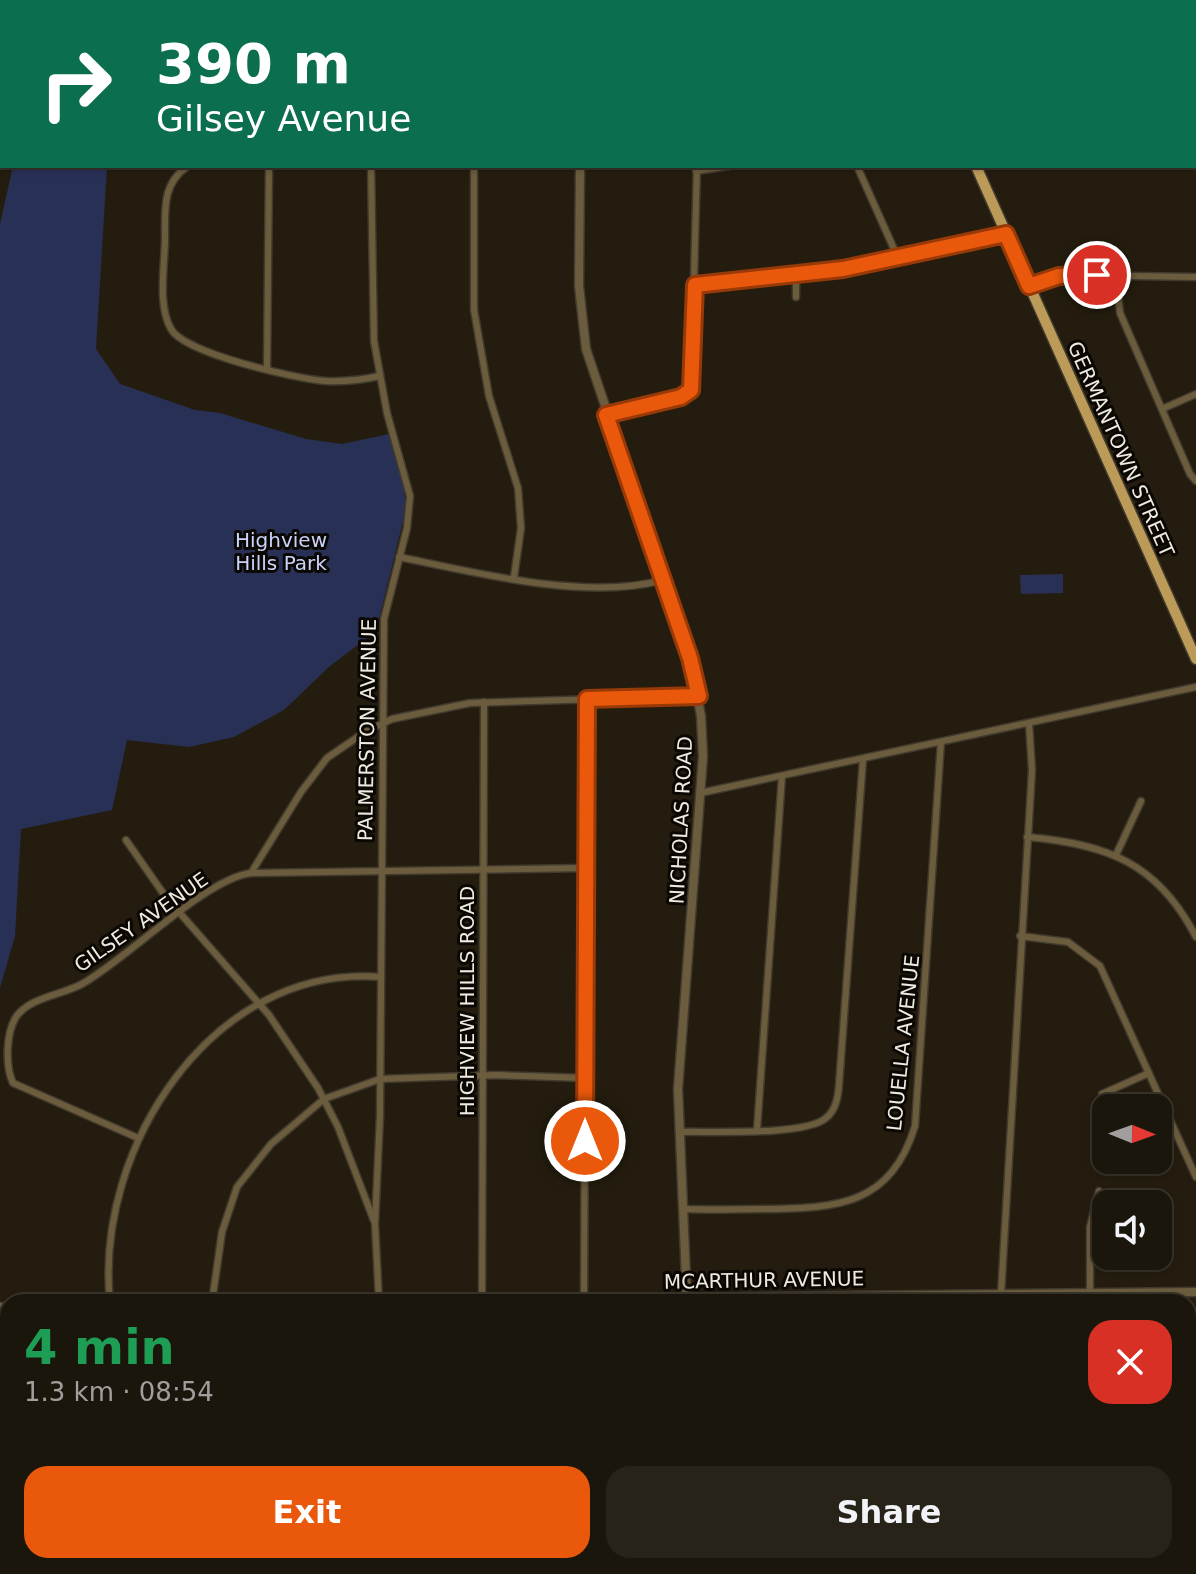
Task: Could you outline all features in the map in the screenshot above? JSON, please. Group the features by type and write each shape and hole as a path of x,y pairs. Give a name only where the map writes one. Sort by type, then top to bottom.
{"main road":[{"name":"GERMANTOWN STREET","path":"977,168 1196,659"}],"street":[{"path":"186,168 175,177 165,204 167,319 177,337 193,349 327,381 380,376"},
{"path":"267,369 269,168"},
{"name":"PALMERSTON AVENUE","path":"371,168 371,296 380,376 409,481 409,520 384,619 380,1079 375,1224 379,1294"},
{"path":"474,168 474,310 486,385 518,488 521,528 514,577"},
{"name":"NICHOLAS ROAD","path":"580,168 581,322 606,415 690,658 699,696 703,743 679,1072 687,1294"},
{"path":"606,415 689,392 693,384 696,168"},
{"path":"858,168 898,258"},
{"path":"695,285 796,276 1006,234"},
{"path":"1029,286 1067,275 1196,277"},
{"path":"796,276 796,297"},
{"path":"1116,276 1120,313 1190,474 1196,481"},
{"path":"1162,409 1196,394"},
{"path":"399,557 596,590 663,580"},
{"path":"700,793 1196,687"},
{"path":"251,873 294,802 327,758 383,723 442,706 484,702 699,696"},
{"path":"584,1294 587,699"},
{"name":"HIGHVIEW HILLS ROAD","path":"482,1294 484,702"},
{"path":"1001,1294 1032,770 1029,723"},
{"name":"LOUELLA AVENUE","path":"685,1209 835,1206 874,1188 903,1157 915,1126 941,742"},
{"path":"679,1132 795,1130 816,1124 829,1116 838,1097 863,759"},
{"path":"757,1130 782,776"},
{"path":"1116,855 1141,801"},
{"path":"1027,837 1079,843 1116,855 1162,886 1182,911 1196,937"},
{"path":"126,840 180,912 260,1003 324,1099 375,1224"},
{"path":"251,873 586,868"},
{"name":"GILSEY AVENUE","path":"138,1138 18,1087 12,1080 9,1067 10,1032 21,1012 97,975 180,912 233,878 251,873"},
{"path":"1020,936 1061,940 1096,961 1196,1177"},
{"path":"110,1294 112,1228 121,1185 138,1138 184,1068 211,1040 260,1003 317,979 381,977"},
{"path":"1102,1094 1149,1073"},
{"path":"213,1294 222,1232 237,1187 271,1144 324,1099 380,1079 483,1076 585,1078"},
{"path":"1090,1293 1092,1219"},
{"name":"MCARTHUR AVENUE","path":"1170,1294 1196,1292"},
{"name":"MCARTHUR AVENUE","path":"1001,1294 1096,1294"}],"green space":[{"name":"Highview Hills Park","path":"13,168 107,168 96,349 120,384 195,410 220,413 306,439 342,444 389,434 402,473 406,509 376,631 330,666 284,710 234,737 189,747 127,740 112,810 21,829 15,936 0,988 0,224"},
{"path":"1063,574 1063,593 1021,594 1020,575"}],"route":[{"path":"585,1141 587,699 677,699 699,696 690,658 606,415 681,397 691,390 695,285 843,269 1006,234 1029,286 1059,276 1097,275"}]}
